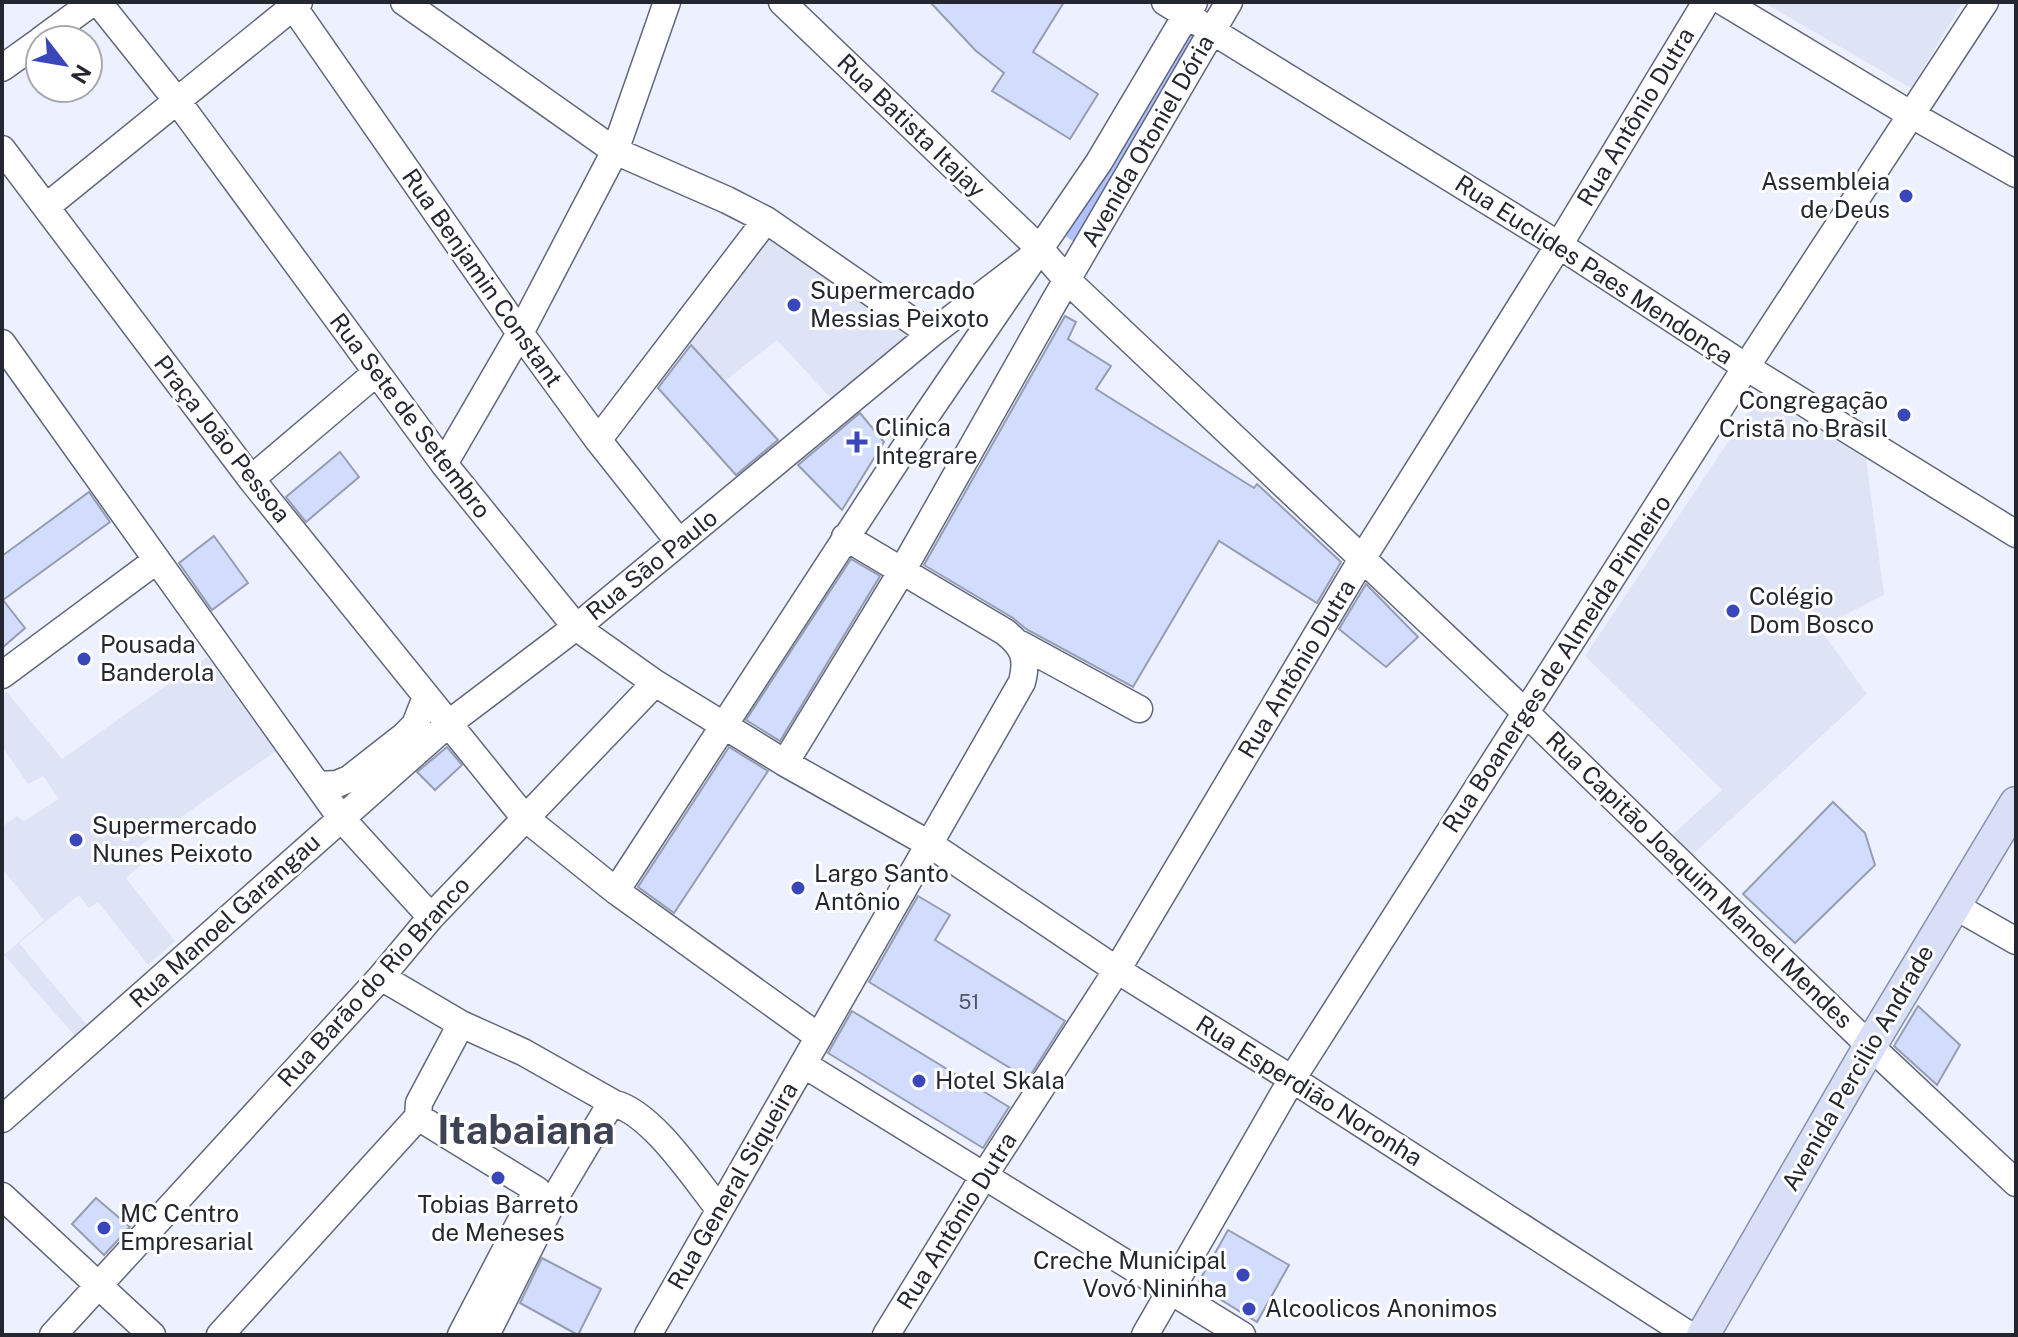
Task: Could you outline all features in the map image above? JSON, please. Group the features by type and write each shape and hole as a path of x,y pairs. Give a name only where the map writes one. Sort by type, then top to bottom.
{"main road":[{"name":"Avenida Percilio Andrade","path":"1703,1335 1870,1046 2016,803"}],"street":[{"path":"63,24 95,2"},
{"name":"Rua Sete de Setembro","path":"95,2 178,102 444,464 576,627 655,683 785,763"},
{"path":"404,2 615,151 766,220 931,334"},
{"path":"444,464 520,333 615,151 667,2"},
{"name":"Rua Batista Itajay","path":"782,2 1041,250 1068,281"},
{"name":"Avenida Otoniel Dória","path":"785,763 902,571 1229,2"},
{"name":"Rua Antônio Dutra","path":"886,1335 1117,970 1362,559 1559,245 1706,2"},
{"path":"1724,2 2016,174"},
{"name":"Rua Boanerges de Almeida Pinheiro","path":"1145,1335 1292,1079 1746,367 1985,2"},
{"path":"46,207 294,4"},
{"name":"Rua Benjamin Constant","path":"294,4 520,333 598,440 679,542"},
{"name":"Avenida Otoniel Dória","path":"616,891 845,537 1099,162 1181,6"},
{"name":"Rua Euclides Paes Mendonça","path":"1181,6 1211,31 1559,245 1746,367 2016,534"},
{"path":"2,68 24,52"},
{"name":"Praça João Pessoa","path":"2,149 251,479 524,817 616,891 819,1037"},
{"path":"598,440 766,220"},
{"name":"Rua São Paulo","path":"448,724 576,627 931,334 1041,250"},
{"name":"Rua Capitão Joaquim Manoel Mendes","path":"1068,281 1526,713 2016,1183"},
{"path":"2,343 341,818 431,917"},
{"path":"251,479 376,373"},
{"path":"845,537 1005,632 1023,650 1139,709"},
{"path":"2,675 157,560"},
{"path":"819,1037 1022,682 1023,650"},
{"name":"Rua Barão do Rio Branco","path":"53,1335 381,977 431,917 655,683"},
{"path":"318,785 337,784 349,779 404,736 415,725 426,697"},
{"name":"Rua Manoel Garangau","path":"2,1119 448,724"},
{"path":"785,763 931,845"},
{"name":"Rua Esperdião Noronha","path":"931,845 1117,970 1689,1335"},
{"path":"1953,905 2016,941"},
{"path":"381,977 461,1024 523,1052 611,1107 625,1107 652,1128 719,1209"},
{"path":"206,1335 245,1300 419,1110 461,1024"},
{"name":"Rua General Siqueira","path":"648,1335 819,1037"},
{"path":"803,1064 1242,1335"},
{"path":"461,1335 550,1192 611,1107"},
{"path":"419,1110 550,1192"},
{"path":"486,1335 550,1192"},
{"path":"2,1196 152,1335"},
{"path":"220,1335 245,1300"}],"shaded area":[{"path":"1763,2 1963,2 1911,88"},
{"path":"1188,32 1195,37 1075,243 1063,234"},
{"name":"Supermercado Messias Peixoto","path":"768,229 919,334 836,404 777,340 724,382 686,339"},
{"name":"Colégio Dom Bosco","path":"1760,394 1866,459 1884,595 1819,628 1867,694 1691,856 1672,835 1722,790 1585,656"},
{"name":"Supermercado Nunes Peixoto","path":"207,657 276,751 131,852 141,865 126,878 175,941 148,965 98,902 89,908 79,895 19,943 87,1025 75,1036 4,955 44,920 2,869 2,827 17,816 24,821 59,799 43,776 28,784 2,746 2,695 7,692 62,759"}],"building":[{"path":"930,2 1064,2 1033,52 1098,94 1070,139 992,91 1004,73 976,51"},
{"path":"1065,316 1076,322 1068,339 1111,366 1096,389 1254,488 1257,484 1341,562 1317,603 1219,541 1133,687 1026,629 1013,618 924,565"},
{"path":"691,345 778,440 736,475 658,388"},
{"path":"860,413 884,442 842,510 798,465"},
{"path":"340,452 359,477 306,522 286,497"},
{"path":"89,492 110,522 3,600 25,628 2,648 2,556"},
{"path":"214,536 248,583 212,610 179,563"},
{"path":"851,559 880,576 780,741 746,720"},
{"path":"1366,584 1418,637 1386,667 1339,629"},
{"path":"447,747 462,765 435,790 417,772"},
{"path":"729,747 768,771 674,913 638,887"},
{"path":"1833,802 1865,833 1875,865 1795,943 1743,894"},
{"path":"918,896 950,915 935,940 1065,1021 1028,1079 869,982"},
{"path":"1918,1006 1960,1045 1937,1085 1894,1046"},
{"name":"Hotel Skala","path":"852,1011 1009,1107 983,1148 828,1053"},
{"name":"MC Centro Empresarial","path":"96,1198 130,1227 104,1255 72,1224"},
{"name":"Creche Municipal Vovó Nininha","path":"1228,1230 1289,1265 1257,1322 1197,1285"},
{"path":"542,1258 601,1289 578,1335 520,1303"}],"place":[{"name":"Assembleia de Deus","path":"1906,196"},
{"name":"Supermercado Messias Peixoto","path":"794,305"},
{"name":"Congregação Cristã no Brasil","path":"1904,415"},
{"name":"Clinica Integrare","path":"857,442"},
{"name":"Colégio Dom Bosco","path":"1733,611"},
{"name":"Pousada Banderola","path":"84,659"},
{"name":"Supermercado Nunes Peixoto","path":"76,840"},
{"name":"Largo Santo Antônio","path":"798,888"},
{"name":"Hotel Skala","path":"919,1081"},
{"name":"Tobias Barreto de Meneses","path":"498,1178"},
{"name":"MC Centro Empresarial","path":"104,1228"},
{"name":"Creche Municipal Vovó Nininha","path":"1243,1275"},
{"name":"Alcoolicos Anonimos","path":"1249,1309"}],"district":[{"name":"Itabaiana","path":"526,1130"}]}
